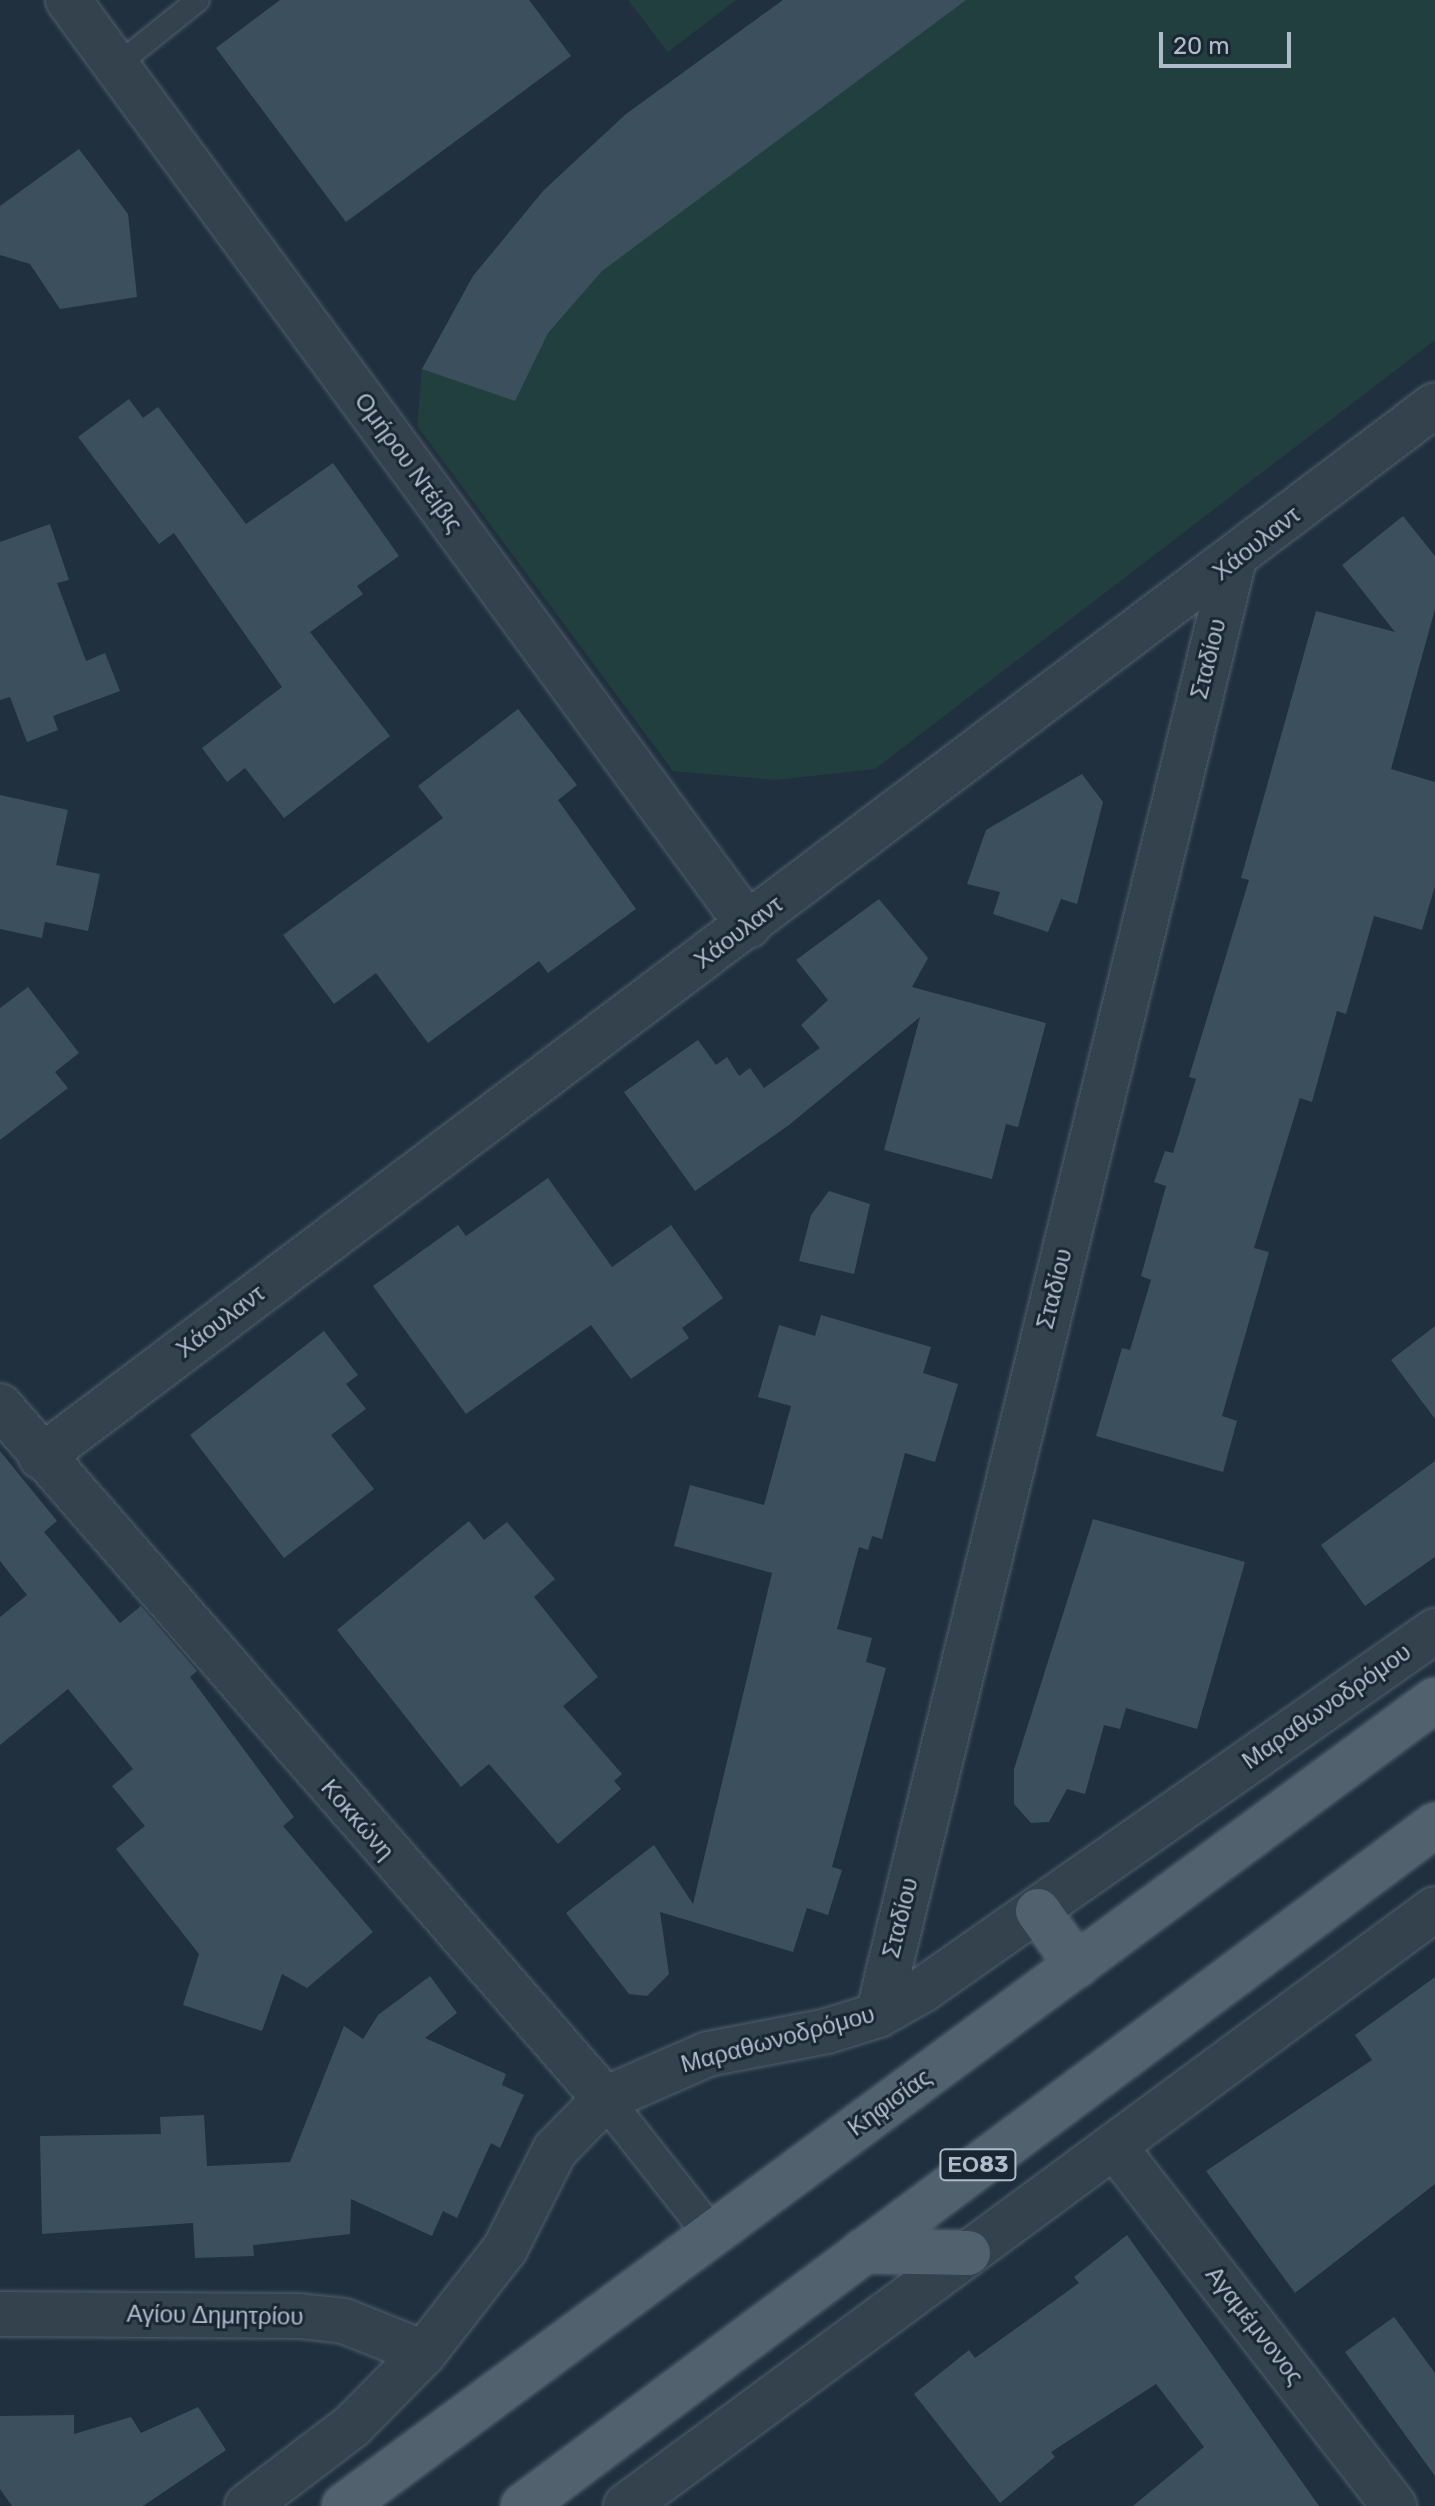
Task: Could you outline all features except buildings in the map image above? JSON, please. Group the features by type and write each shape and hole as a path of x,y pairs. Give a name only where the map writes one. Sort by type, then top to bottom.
{"main road":[{"name":"Κηφισίας","path":"344,2506 1435,1700"},
{"name":"ΕΟ83","path":"523,2506 1435,1825"},
{"path":"1038,1911 1077,1965"},
{"path":"863,2251 968,2253"}],"street":[{"name":"Ομήρου Ντέιβις","path":"68,0 749,926"},
{"name":"Χάουλαντ","path":"41,1457 1233,563 1435,405"},
{"name":"Σταδίου","path":"878,2015 1233,563"},
{"name":"Κοκκώνη","path":"0,1406 41,1457 605,2099 712,2235"},
{"name":"Μαραθωνοδρόμου","path":"247,2506 352,2426 424,2353 505,2249 555,2150 605,2099 708,2054 878,2015 1038,1911 1435,1631"},
{"path":"626,2506 1435,1909"},
{"name":"Αγαμέμνονος","path":"1114,2146 1394,2506"},
{"name":"Αγίου Δημητρίου","path":"0,2314 299,2316 344,2321 424,2353"}],"lane":[{"path":"116,66 198,0"}],"green space":[{"path":"628,0 736,0 668,52"},
{"path":"783,0 1435,0 1435,340 875,769 775,780 673,771 417,426 422,369 473,276 544,190 626,114"}]}
